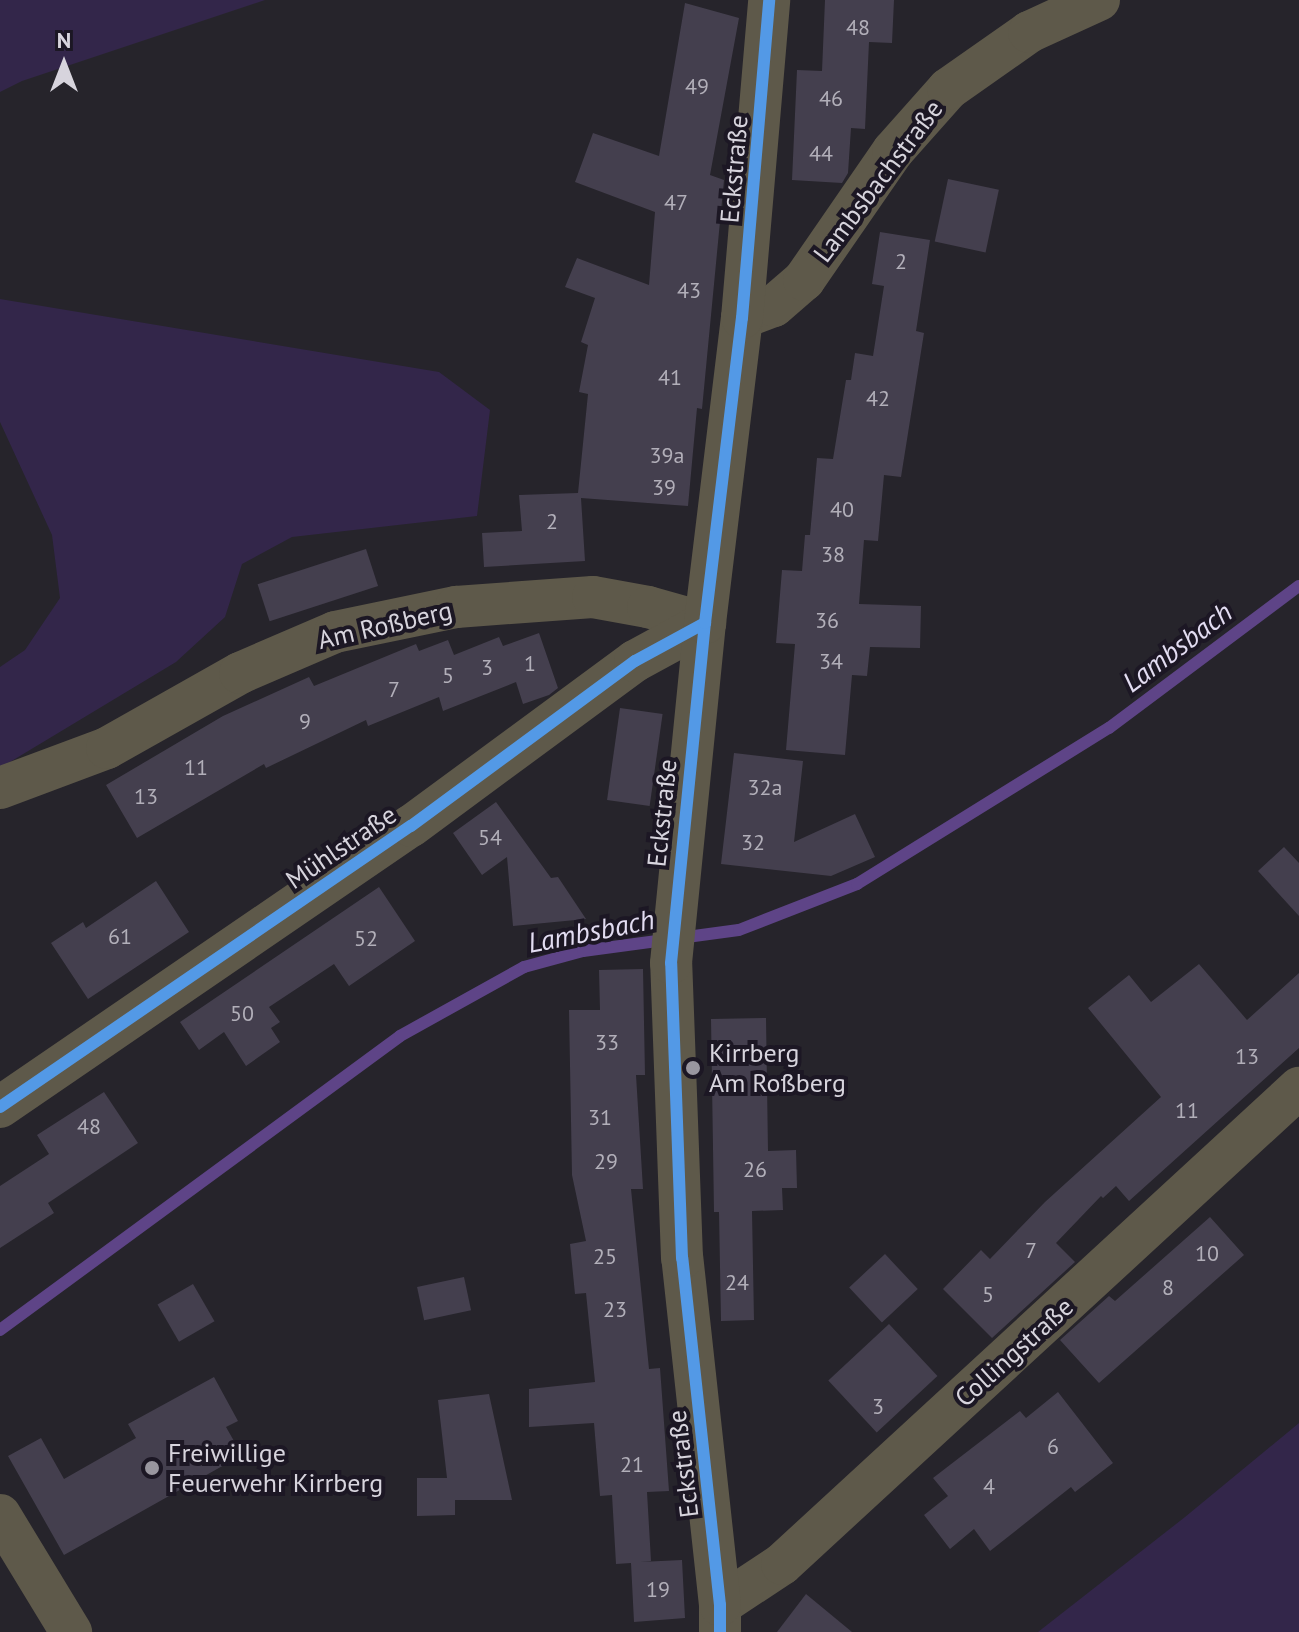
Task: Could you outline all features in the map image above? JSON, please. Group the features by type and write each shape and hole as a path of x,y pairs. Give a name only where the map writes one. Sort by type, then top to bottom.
{"street":[{"name":"Eckstraße","path":"720,1618 682,1258 671,963 673,915 705,623 742,318 769,0"},
{"name":"Lambsbachstraße","path":"742,318 774,306 804,280 893,151 948,89 1029,32 1099,0"},
{"name":"Am Roßberg","path":"0,788 107,748 240,673 335,632 456,607 593,597 705,623"},
{"name":"Mühlstraße","path":"0,1107 411,826 635,661 705,623"},
{"name":"Collingstraße","path":"720,1618 1299,1088"},
{"path":"0,1515 71,1632"}],"shaded area":[{"path":"0,0 265,0 22,81 0,92"},
{"path":"0,299 439,372 490,410 477,516 292,537 242,564 225,617 176,662 0,768 0,667 25,650 60,598 52,535 0,422"},
{"path":"1299,1423 1299,1632 1038,1632 1185,1517"}],"building":[{"path":"825,0 894,0 892,43 869,42 865,129 851,128 848,173 842,183 792,180 797,70 822,71"},
{"path":"685,3 739,18 710,175 724,180 702,409 697,408 688,506 581,498 585,561 484,567 482,533 522,531 519,495 578,493 588,394 579,392 588,345 581,342 595,298 565,287 577,258 649,285 655,212 575,182 593,133 659,156"},
{"path":"948,179 999,190 986,252 935,242"},
{"path":"880,232 930,240 916,331 924,333 901,477 884,475 878,541 864,540 859,604 921,606 920,648 870,647 867,676 852,675 845,755 786,750 795,644 776,643 782,570 802,571 805,535 810,535 817,458 833,459 846,380 851,380 855,353 873,356 884,286 872,284"},
{"path":"366,549 378,586 270,621 258,584"},
{"path":"539,633 558,688 549,695 523,704 516,682 443,711 439,697 368,726 366,720 266,768 264,764 137,838 106,785 223,716 309,677 314,686 416,644 419,651 448,640 454,655 499,637 503,646"},
{"path":"620,708 663,714 650,806 607,800"},
{"path":"734,753 803,761 794,842 855,814 875,857 831,876 721,864"},
{"path":"496,802 551,878 558,877 586,919 513,926 507,857 482,875 453,833"},
{"path":"1284,847 1299,863 1299,916 1258,871"},
{"path":"156,881 189,932 88,999 51,943 83,922 86,928"},
{"path":"379,887 415,941 349,986 334,964 269,1007 280,1022 271,1028 280,1042 246,1066 224,1032 199,1050 180,1022"},
{"path":"1199,964 1247,1020 1299,973 1299,1048 1129,1201 1116,1186 1103,1198 1101,1196 1056,1243 1075,1262 992,1338 943,1289 981,1250 990,1259 1045,1202 1161,1097 1088,1008 1129,975 1151,1002"},
{"path":"643,969 645,1075 636,1075 643,1189 631,1189 649,1369 660,1368 669,1491 647,1492 651,1561 640,1562 682,1560 685,1618 634,1622 631,1563 616,1564 612,1495 600,1496 594,1423 529,1427 529,1389 595,1382 586,1293 575,1294 570,1244 586,1241 572,1175 569,1010 600,1010 599,970"},
{"path":"766,1018 768,1151 796,1150 797,1188 782,1188 783,1210 752,1211 754,1320 721,1321 719,1212 714,1212 711,1019"},
{"path":"104,1092 138,1143 48,1203 54,1213 0,1248 0,1186 49,1154 37,1135"},
{"path":"1210,1217 1244,1255 1099,1383 1060,1340 1109,1296 1115,1301"},
{"path":"885,1254 918,1289 882,1323 849,1287"},
{"path":"464,1277 471,1310 424,1320 417,1287"},
{"path":"193,1284 214,1321 179,1342 157,1304"},
{"path":"889,1324 937,1376 877,1433 828,1381"},
{"name":"Freiwillige Feuerwehr Kirrberg","path":"214,1377 238,1421 226,1427 242,1455 64,1555 8,1456 41,1438 64,1479 136,1438 128,1424"},
{"path":"1058,1392 1113,1463 1075,1492 1071,1487 990,1551 974,1529 950,1549 924,1515 948,1496 933,1478 1020,1411 1026,1418"},
{"path":"489,1394 512,1500 455,1500 455,1515 417,1516 417,1478 447,1478 438,1400"},
{"path":"806,1594 852,1632 777,1632"}],"waterway":[{"name":"Lambsbach","path":"0,1330 400,1036 524,967 583,951 739,930 857,884 1109,728 1299,586"}],"cycle path":[{"path":"720,1632 720,1605 682,1258 671,963 705,623 742,318 769,0"},
{"path":"0,1107 411,826 635,661 705,623"}],"place":[{"name":"Kirrberg Am Roßberg","path":"693,1068"},
{"name":"Freiwillige Feuerwehr Kirrberg","path":"152,1468"}]}
